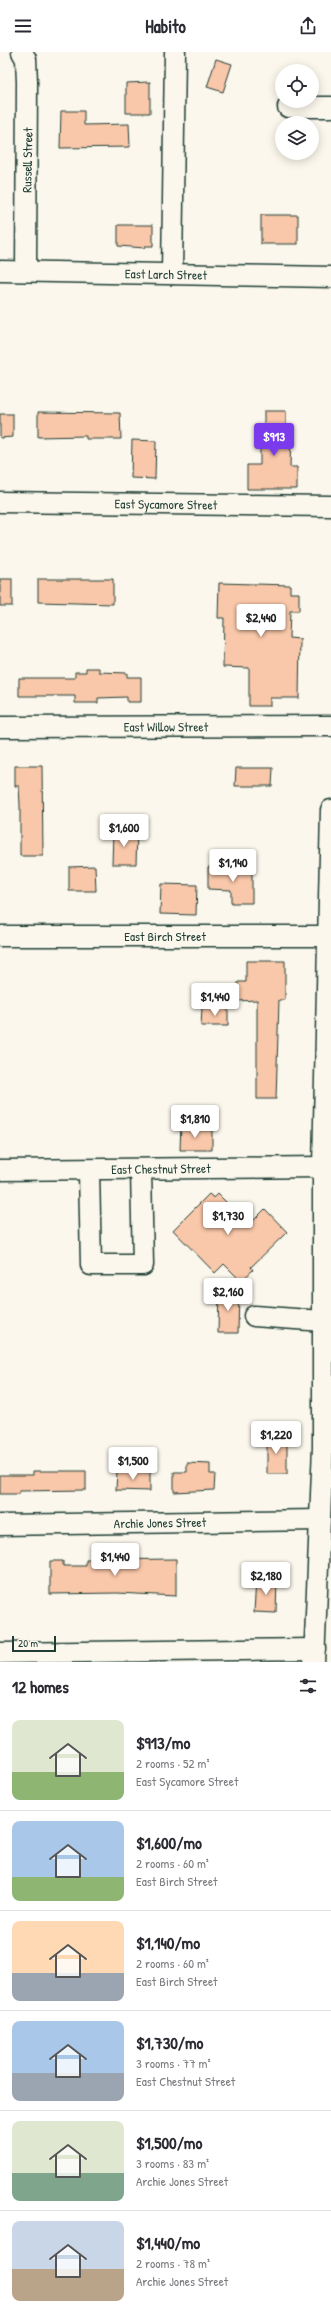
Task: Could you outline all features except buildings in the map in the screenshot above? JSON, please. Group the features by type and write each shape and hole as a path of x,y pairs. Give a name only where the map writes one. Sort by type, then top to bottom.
{"street":[{"name":"Russell Street","path":"22,52 26,59 28,82 26,270"},
{"path":"172,274 175,52"},
{"path":"319,107 331,107"},
{"name":"East Larch Street","path":"0,271 26,270 331,277"},
{"name":"East Sycamore Street","path":"0,502 331,506"},
{"name":"East Willow Street","path":"0,727 331,726"},
{"path":"0,1654 213,1656 319,1646 323,1321 323,1168 330,936 331,810"},
{"name":"East Birch Street","path":"0,936 330,936"},
{"name":"East Chestnut Street","path":"0,1170 89,1171 323,1168"},
{"path":"89,1171 91,1265 98,1265 143,1264 141,1170"},
{"path":"254,1316 323,1321"},
{"name":"Archie Jones Street","path":"0,1525 320,1520"}]}
